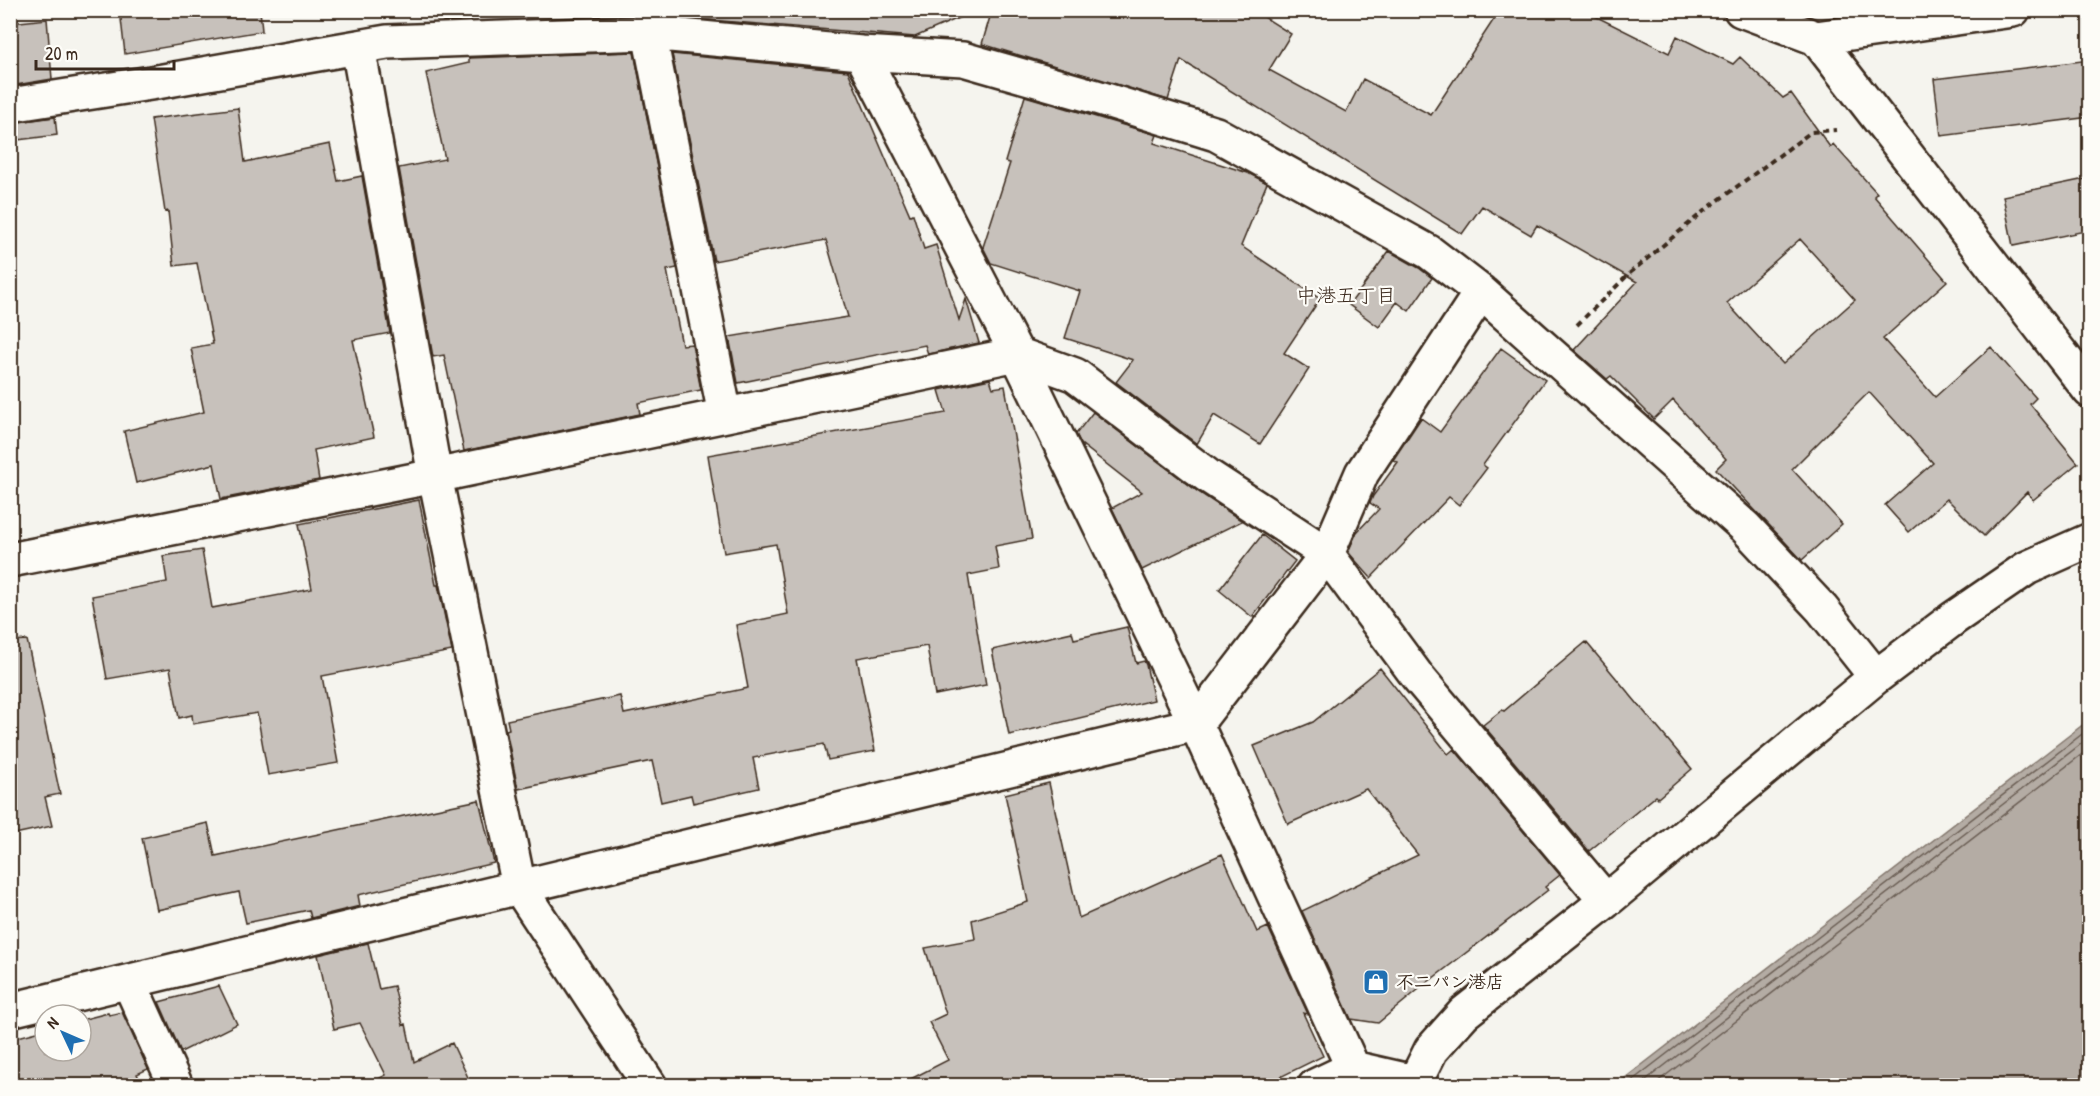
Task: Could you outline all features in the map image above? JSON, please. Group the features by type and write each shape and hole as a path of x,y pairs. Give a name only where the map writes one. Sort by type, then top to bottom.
{"street":[{"path":"1742,10 1816,38 2013,10"},
{"path":"658,22 725,415"},
{"path":"10,105 387,42 658,22 861,53 963,59 1216,134 1429,252 1481,292 1745,527 1822,609 1876,677"},
{"path":"1816,38 2090,391"},
{"path":"358,47 435,476 519,887 650,1086"},
{"path":"861,53 1017,354 1196,724 1353,1068"},
{"path":"10,1010 1196,724 1327,554 1362,473 1481,292"},
{"path":"10,560 435,476 1017,354 1075,375 1208,476 1327,554 1418,676 1606,901"},
{"path":"1315,1086 1353,1068 1414,1084 1431,1050 1464,1012 1606,901 1876,677 1954,618 2027,568 2090,540"},
{"path":"129,982 176,1086"}],"path":[{"path":"1549,353 1630,273 1704,211 1811,132 1883,125"}],"water":[{"path":"2089,720 2089,1085 1616,1085"}],"building":[{"path":"120,10 260,10 262,31 125,54"},
{"path":"587,10 643,10 640,15 587,16"},
{"path":"686,10 977,10 915,37 685,18"},
{"path":"992,10 1253,10 1291,34 1269,70 1346,112 1363,79 1431,115 1500,10 1583,10 1669,53 1677,36 1733,64 1740,57 1783,98 1791,93 1830,147 1833,144 1877,193 1874,196 1947,281 1883,339 1935,397 1991,347 2036,398 2030,404 2078,463 2033,500 2027,492 1984,536 1947,499 1909,532 1885,505 1933,463 1869,392 1792,469 1842,524 1802,560 1716,469 1726,459 1673,400 1654,419 1611,376 1607,379 1574,350 1637,282 1537,225 1531,235 1482,206 1462,234 1181,60 1168,100 982,44","holes":["1800,239 1855,300 1783,364 1727,303"]},
{"path":"47,19 52,79 10,86 10,23"},
{"path":"634,52 677,268 667,270 682,345 692,344 701,390 638,403 640,414 464,451 444,355 433,357 399,168 445,159 426,73 469,63 469,58"},
{"path":"672,54 848,71 910,215 913,214 924,249 936,245 959,320 966,299 979,343 928,354 925,345 738,383 729,337 848,317 826,240 714,261"},
{"path":"2090,60 2090,117 1941,136 1934,79"},
{"path":"1025,96 1157,135 1154,143 1248,173 1267,183 1241,246 1320,299 1284,353 1309,369 1260,444 1214,415 1197,444 1116,382 1133,360 1065,338 1080,291 991,263 983,247 1010,163 1005,162"},
{"path":"238,108 245,162 330,144 338,181 362,176 390,333 353,340 374,437 314,450 319,480 221,499 214,464 136,483 124,431 204,412 191,348 213,344 197,263 174,266 168,211 165,212 151,119"},
{"path":"55,117 57,135 10,141 10,123"},
{"path":"2090,178 2090,230 2013,246 2003,196"},
{"path":"1389,251 1432,278 1409,311 1397,302 1379,327 1349,305"},
{"path":"1501,348 1545,380 1483,465 1487,468 1459,505 1449,497 1371,578 1348,552 1357,532 1379,509 1370,503 1398,462 1393,460 1421,418 1440,432"},
{"path":"990,379 993,388 1005,386 1032,539 995,546 999,569 968,575 986,685 935,695 927,646 857,658 875,751 828,760 824,744 753,758 759,788 693,803 691,795 661,802 652,761 518,789 506,730 509,729 507,720 620,696 624,714 748,688 736,625 788,614 776,544 724,553 708,455 946,413 939,390"},
{"path":"1093,412 1197,491 1242,521 1142,570 1112,508 1142,492 1081,444 1076,434"},
{"path":"419,500 452,651 322,676 338,763 268,775 257,713 193,724 192,715 179,718 170,668 107,679 92,596 167,582 163,556 202,550 212,608 312,589 299,524"},
{"path":"1262,535 1295,561 1252,617 1219,590"},
{"path":"1127,627 1136,663 1144,661 1146,665 1154,700 1009,735 992,650 1072,632 1074,639"},
{"path":"27,640 60,794 45,797 52,826 10,835 10,641"},
{"path":"1586,642 1692,769 1589,851 1483,725 1502,710 1504,711"},
{"path":"1380,668 1448,754 1454,749 1560,875 1545,887 1548,890 1378,1023 1351,1019 1302,911 1418,855 1366,789 1288,824 1254,746 1313,722"},
{"path":"1049,783 1079,918 1222,854 1257,932 1268,927 1308,1014 1303,1013 1323,1056 1262,1086 897,1086 948,1060 929,1022 946,1014 925,948 975,939 972,920 1028,902 1005,794"},
{"path":"479,800 494,863 358,895 360,906 311,918 309,910 246,923 239,892 157,910 142,838 208,823 215,856"},
{"path":"368,943 379,989 394,986 403,1025 406,1024 414,1062 452,1043 472,1086 365,1086 386,1075 360,1023 334,1029 318,955"},
{"path":"219,986 237,1024 181,1052 159,1002"},
{"path":"122,1012 148,1069 137,1074 143,1086 10,1086 10,1039 33,1033 33,1063 93,1063 93,1017 108,1013 109,1015"}],"place":[{"name":"不二パン港店","path":"1376,982"}],"district":[{"name":"中港五丁目","path":"1346,295"}]}
